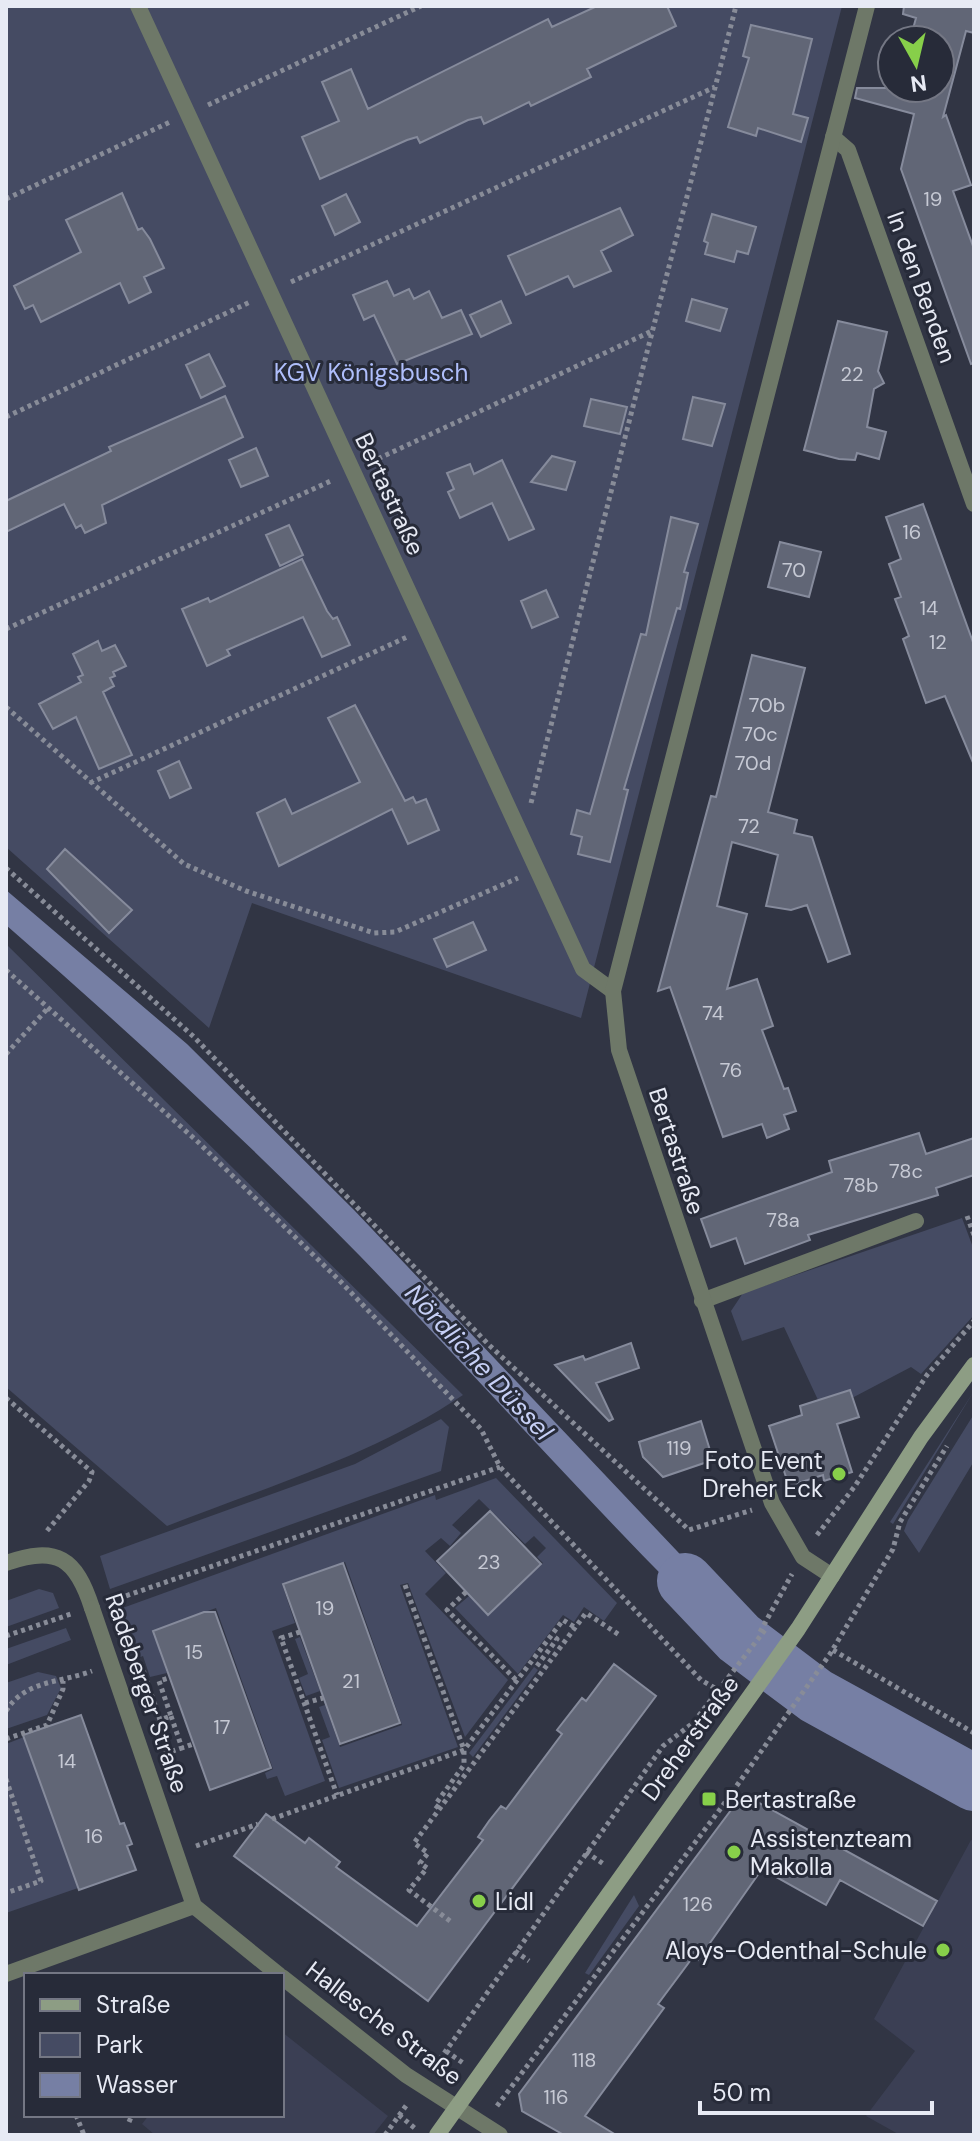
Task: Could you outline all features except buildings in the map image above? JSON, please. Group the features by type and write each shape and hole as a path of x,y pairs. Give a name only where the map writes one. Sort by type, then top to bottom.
{"main road":[{"name":"Dreherstraße","path":"437,2135 620,1874 798,1629 921,1437 974,1365"}],"street":[{"name":"Bertastraße","path":"138,6 583,969 613,991"},
{"name":"Bertastraße","path":"832,1576 803,1557 772,1503 619,1050 613,991 867,6"},
{"name":"In den Benden","path":"833,137 848,150 974,504"},
{"path":"702,1301 916,1221"},
{"path":"6,1563 42,1552"},
{"name":"Radeberger Straße","path":"42,1552 65,1560 82,1578 194,1906"},
{"path":"6,1974 194,1906"},
{"name":"Hallesche Straße","path":"194,1906 277,1973"},
{"name":"Hallesche Straße","path":"284,1978 406,2075 500,2135"}],"path":[{"path":"6,199 421,6"},
{"path":"522,837 736,6"},
{"path":"6,417 716,87"},
{"path":"90,783 426,629"},
{"path":"6,707 184,864 246,891 374,933 395,932 537,870"},
{"path":"6,868 194,1037 489,1345 689,1530 772,1503"},
{"path":"6,970 198,1142 340,1281 481,1429 500,1467 701,1680 718,1690"},
{"path":"6,1054 48,1008"},
{"path":"967,1216 974,1235"},
{"path":"827,1519 838,1515 927,1375 974,1321"},
{"path":"6,1398 92,1472 89,1481 42,1536 42,1552"},
{"path":"499,2104 721,1808 831,1652 893,1549 900,1522 954,1435"},
{"path":"6,1636 500,1467"},
{"path":"886,1545 893,1549"},
{"path":"405,1585 464,1750 464,1765 435,1805 440,1809"},
{"path":"466,1592 447,1610 517,1681"},
{"name":"Dreherstraße","path":"434,2068 669,1739 693,1723 752,1644 780,1594"},
{"path":"450,1921 409,1890 427,1868 420,1863 428,1853 414,1843 586,1613 621,1636"},
{"path":"272,1819 464,1750 563,1620 576,1628"},
{"path":"300,1632 281,1638 337,1795"},
{"path":"537,1666 557,1639 552,1635"},
{"path":"831,1652 974,1733"},
{"path":"6,1711 15,1696 27,1688 140,1661 160,1720 171,1716"},
{"path":"169,1678 159,1681 182,1748"},
{"path":"6,1739 47,1725 63,1689 63,1681"},
{"path":"305,1703 323,1698"},
{"path":"173,1751 193,1744"},
{"path":"6,1779 41,1881 6,1893"},
{"path":"709,1799 721,1808"},
{"path":"176,1853 258,1824"},
{"path":"586,1852 603,1863"},
{"path":"647,1891 653,1896"},
{"path":"515,1951 529,1961"},
{"path":"446,2051 462,2061"},
{"path":"500,2089 507,2093"},
{"path":"385,2135 407,2104"},
{"path":"399,2115 411,2127"}],"shaded area":[{"name":"Aloys-Odenthal-Schule","path":"971,1840 974,1841 974,2135 900,2135 866,2116 915,2051 874,2019"},
{"path":"284,2034 388,2116 373,2135 155,2135 142,2124 147,2117 284,2117"}],"green space":[{"name":"KGV Königsbusch","path":"6,6 842,6 581,1018 252,903 209,1028 6,847"},
{"path":"6,944 463,1395 356,1453 167,1526 6,1387"},
{"path":"962,1218 974,1250 974,1315 921,1374 911,1367 852,1398 849,1390 818,1400 784,1327 742,1341 731,1311 743,1293"},
{"path":"974,1391 893,1524 890,1522"},
{"path":"974,1414 974,1461 919,1553 904,1531 908,1520"},
{"path":"441,1419 449,1427 441,1471 110,1589 100,1556 355,1464"},
{"path":"496,1478 617,1603 604,1621 584,1607 574,1622 563,1615 518,1674 455,1608 469,1596 488,1616 543,1563 537,1557 546,1548 534,1536 525,1544 479,1499 452,1525 461,1533 450,1546 441,1538 425,1551 446,1573 425,1594 508,1680 465,1737 408,1583 400,1585 458,1747 339,1788 322,1740 330,1737 319,1707 325,1705 340,1747 402,1725 345,1562 282,1584 295,1623 272,1631 325,1781 285,1796 277,1776 267,1779 265,1773 273,1769 216,1608 153,1631 167,1673 150,1677 143,1656 135,1659 117,1610 435,1495 436,1500"},
{"path":"39,1589 53,1593 59,1608 6,1627 6,1601"},
{"path":"66,1628 71,1640 6,1665 6,1649"},
{"path":"300,1637 320,1691 306,1696 299,1678 308,1674 295,1639"},
{"path":"534,1667 538,1670 473,1757 469,1753"},
{"path":"38,1672 56,1676 61,1688 47,1715 6,1729 6,1683"},
{"path":"24,1737 78,1888 6,1913 6,1744"},
{"path":"634,1895 639,1906 589,1975 585,1973"}],"water":[{"path":"6,890 187,1044 354,1210 748,1626 733,1646 317,1213 186,1087 6,925"},
{"path":"827,1687 974,1766 974,1796 811,1708"}],"waterway":[{"name":"Nördliche Düssel","path":"685,1581 739,1638 816,1696 974,1783"}],"place":[{"name":"Foto Event Dreher Eck","path":"839,1474"},
{"name":"Bertastraße","path":"709,1799"},
{"name":"Assistenzteam Makolla","path":"734,1852"},
{"name":"Lidl","path":"479,1901"},
{"name":"Aloys-Odenthal-Schule","path":"943,1950"}]}
